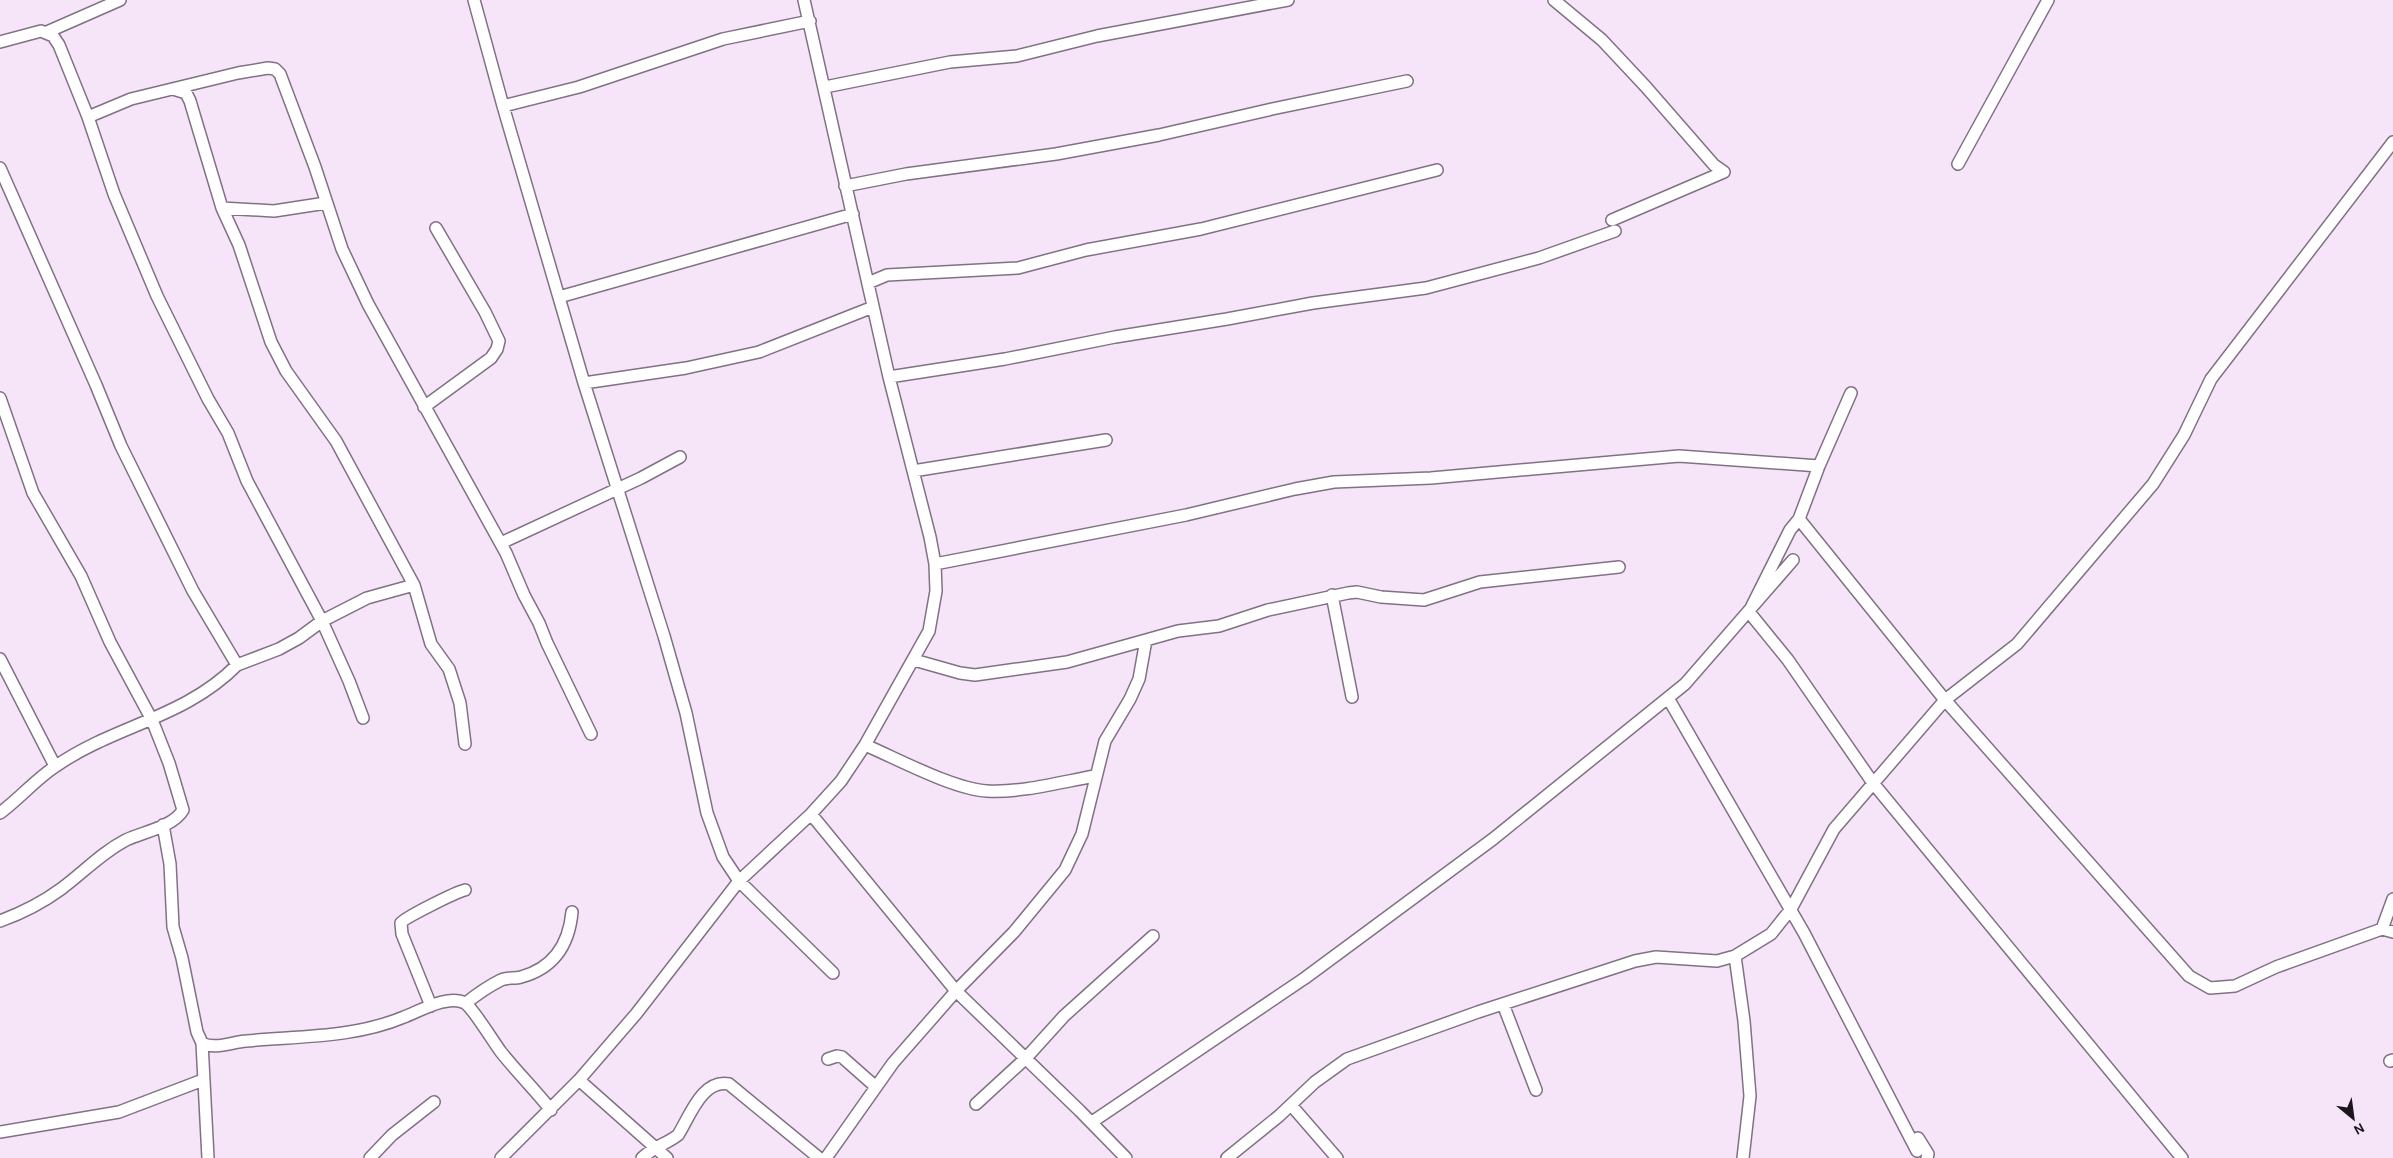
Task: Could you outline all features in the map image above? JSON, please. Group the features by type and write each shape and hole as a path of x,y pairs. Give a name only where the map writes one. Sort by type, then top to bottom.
{"street":[{"path":"0,42 29,32 47,32 120,0"},
{"path":"474,0 584,383 664,636 686,713 707,813 723,857 739,881 833,973"},
{"path":"501,1158 580,1080 636,1014 739,881 811,814 841,781 865,745 929,631 936,592 935,564 889,377 804,0"},
{"path":"825,87 950,62 1017,56 1097,36 1288,0"},
{"path":"889,377 1005,359 1115,337 1227,319 1313,302 1426,288 1539,258 1614,225 1724,172 1714,165 1602,40 1554,0"},
{"path":"1958,164 2048,0"},
{"path":"503,106 579,86 723,39 810,21"},
{"path":"47,32 59,45 67,60 114,194 157,296 208,399 228,433 247,480 322,621 349,681 362,718"},
{"path":"88,118 131,99 173,88 256,69 275,69 280,74 315,167 342,249 368,304 501,543 591,734"},
{"path":"845,186 906,174 1056,154 1159,136 1272,109 1407,82"},
{"path":"173,88 186,93 190,101 222,208 239,245 271,342 286,371 336,441 414,585 431,644 449,669 460,703 464,744"},
{"path":"1227,1158 1291,1105 1315,1082 1347,1059 1502,1004 1634,961 1656,958 1717,960 1735,956 1771,934 1791,909 1834,829 1945,700 2017,644 2153,484 2184,435 2211,379 2393,142"},
{"path":"0,168 121,446 193,591 237,665"},
{"path":"868,283 887,276 1018,268 1086,250 1201,229 1437,170"},
{"path":"222,208 274,211 326,203"},
{"path":"559,297 853,214"},
{"path":"424,407 491,358 497,350 499,341 485,312 436,228"},
{"path":"584,383 686,368 759,352 873,307"},
{"path":"1851,393 1819,466 1800,519 1790,530 1749,612 1788,660 1873,784 2182,1158"},
{"path":"0,398 33,492 81,576 110,642 152,720 183,806 181,814 163,825 117,845 98,857 62,889 38,904 0,920"},
{"path":"913,471 1106,440"},
{"path":"935,564 1186,515 1295,488 1334,482 1431,478 1679,456 1819,466"},
{"path":"501,543 680,457"},
{"path":"1800,519 1945,700 2189,976 2210,988 2235,986 2276,967 2388,930 2393,899"},
{"path":"1092,1122 1313,972 1493,839 1685,684 1793,560"},
{"path":"914,660 960,673 975,675 1067,662 1178,631 1219,626 1268,610 1332,595 1357,592 1381,597 1424,600 1480,582 1619,568"},
{"path":"0,813 18,800 55,766 115,735 152,720 191,700 237,665 279,649 299,638 322,621 367,598 414,585"},
{"path":"1332,595 1352,697"},
{"path":"826,1158 893,1063 956,991 1014,932 1065,870 1082,834 1089,809 1094,776 1105,741 1130,699 1139,678 1146,640"},
{"path":"0,659 55,766"},
{"path":"1668,698 1791,909 1917,1151"},
{"path":"865,745 960,786 988,791 1013,790 1094,776"},
{"path":"811,814 956,991 1092,1122 1126,1158"},
{"path":"163,825 170,864 173,927 182,958 197,1032 202,1043 208,1158"},
{"path":"431,1006 402,934 401,923 405,918 422,911 442,898 465,890"},
{"path":"2140,910 2189,976"},
{"path":"466,1004 503,979 520,978 542,968 557,956 566,941 572,912"},
{"path":"976,1104 1026,1058 1064,1016 1153,936"},
{"path":"1735,956 1744,1021 1750,1096 1743,1158"},
{"path":"202,1043 215,1046 364,1030 431,1006 451,1001 466,1004 502,1053 551,1110"},
{"path":"1502,1004 1536,1090"},
{"path":"828,1059 837,1056 842,1057 876,1087"},
{"path":"1875,1070 1917,1151"},
{"path":"0,1132 119,1112 203,1080"},
{"path":"580,1080 667,1158"},
{"path":"642,1158 654,1147 672,1140 678,1135 707,1089 721,1083 729,1084 819,1158"},
{"path":"1917,1151 1889,1092 1928,1154 1927,1158"},
{"path":"370,1158 392,1135 434,1102"},
{"path":"1291,1105 1337,1158"}]}
